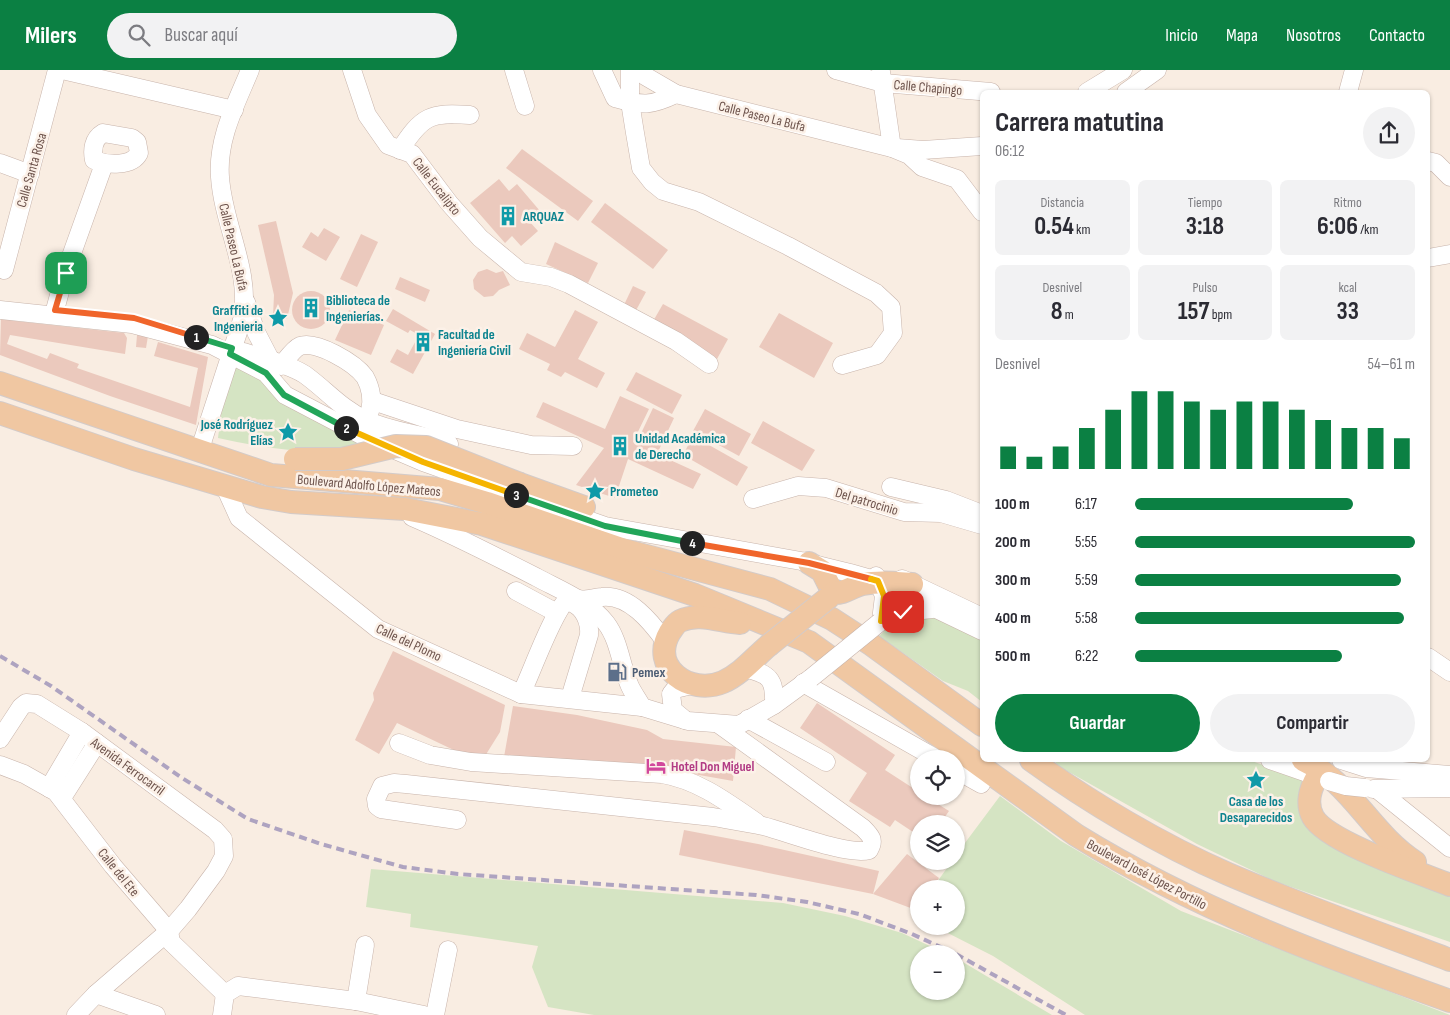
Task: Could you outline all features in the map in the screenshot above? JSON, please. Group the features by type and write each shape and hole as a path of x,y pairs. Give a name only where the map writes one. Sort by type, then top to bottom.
{"main road":[{"name":"Boulevard Adolfo López Mateos","path":"0,384 271,475 440,490 488,503 615,547 770,589 797,601 872,645 980,724"},
{"name":"Boulevard Adolfo López Mateos","path":"0,413 134,459 225,487 291,502 405,509 482,524 695,596 770,636 809,642 851,671"},
{"path":"237,465 295,459 342,459 396,446 426,447 584,507"},
{"path":"809,563 822,571 831,595"},
{"path":"770,636 690,618 679,621 665,641 665,662 676,675 692,685 722,682 744,668 770,636 831,595 842,594 876,574 912,584"},
{"name":"Boulevard José López Portillo","path":"851,671 1076,835 1122,863 1204,905 1306,949 1450,1001"},
{"path":"1034,762 1054,777 1134,826 1226,873 1450,960"},
{"path":"1313,772 1326,772 1344,790 1383,837 1407,857 1450,885 1359,848 1319,825 1312,816 1310,804 1313,772"}],"street":[{"name":"Calle Santa Rosa","path":"4,270 57,70"},
{"path":"62,70 234,110"},
{"name":"Calle Paseo La Bufa","path":"199,452 242,320 246,302 220,176 221,148 250,70"},
{"name":"Calle Eucalipto","path":"352,70 367,115 388,145 412,154 449,203 480,238 521,272 551,277 570,284 676,341 709,364"},
{"path":"514,70 525,106"},
{"path":"602,70 615,98 630,102 654,104 676,94"},
{"path":"630,70 630,102 642,168 658,187 663,191 699,202 788,246 876,293 891,307 893,333 877,355 842,366"},
{"name":"Calle Paseo La Bufa","path":"640,70 645,76 676,94 892,148"},
{"name":"Calle Chapingo","path":"836,70 980,90"},
{"path":"1090,90 1123,70"},
{"path":"1129,90 1158,70"},
{"path":"1349,90 1354,70"},
{"path":"882,76 892,148"},
{"path":"400,150 415,126 434,115 470,115"},
{"path":"892,148 923,150 980,146"},
{"path":"892,148 909,155 922,167 957,179 980,209"},
{"path":"1430,162 1436,163 1450,177"},
{"path":"0,163 30,174"},
{"path":"55,310 104,164"},
{"path":"1430,258 1450,254"},
{"path":"246,302 256,332 275,363"},
{"path":"0,304 134,318 275,363 307,376 346,410 367,421 390,431 426,435 538,479 584,507 615,519 852,567 876,574 980,630"},
{"path":"0,310 132,324 231,350 266,373 284,395 329,420 423,462 605,526 809,563 852,567"},
{"path":"275,363 298,347 319,346 352,366 364,375 369,386 372,401 367,421"},
{"path":"372,401 457,429 531,445 573,446"},
{"path":"329,420 346,410"},
{"name":"Del patrocinio","path":"753,499 798,486 826,488 904,512 941,513 980,523"},
{"name":"Calle del Plomo","path":"225,487 239,518 378,630 521,694 642,707"},
{"path":"891,487 946,500 980,513"},
{"name":"Boulevard Adolfo López Mateos","path":"390,508 451,534 568,605 599,615 608,625 630,685 642,707"},
{"path":"876,574 884,596 880,622"},
{"path":"912,584 980,616"},
{"path":"516,591 582,610 590,626 589,635 570,698"},
{"path":"521,694 568,605 604,596 619,600 642,613 665,641"},
{"path":"642,707 688,722 720,725 739,724 774,705 880,622 903,612 917,609 940,610"},
{"path":"1430,658 1449,671"},
{"path":"1430,667 1449,671"},
{"path":"744,668 768,676 774,686 774,705"},
{"path":"807,681 921,750"},
{"path":"688,722 673,710 671,694 674,688 692,685"},
{"name":"Avenida Ferrocarril","path":"0,739 21,707 26,703 37,704 82,732 215,830 223,839 224,856 216,871 169,931"},
{"path":"748,719 826,762"},
{"path":"457,820 381,809 377,806 376,799 382,786 394,783 406,784 713,817 761,826 863,852 869,850 873,844 871,836 863,828 720,725"},
{"path":"55,793 82,732"},
{"path":"399,742 430,755 471,762 681,777 735,807 761,826"},
{"path":"55,793 97,743"},
{"path":"1277,762 1371,789 1450,788"},
{"path":"1347,762 1366,768 1450,775"},
{"name":"Calle del Ete","path":"0,765 55,793 113,866 169,931 171,942 232,990"},
{"path":"965,775 981,784"},
{"path":"1371,789 1450,848"},
{"path":"76,1015 96,994 169,931"},
{"path":"356,1001 365,945"},
{"path":"435,1015 448,950"},
{"path":"222,1015 232,990 281,991 356,1001 424,1015"},
{"path":"281,991 304,1000 376,1015"},
{"path":"96,994 156,1015"}],"green space":[{"path":"229,354 381,445 341,451 300,451 258,446 218,438"},
{"path":"935,615 980,638 980,700 968,691 943,681 879,636 896,621"},
{"path":"1055,762 1255,762 1302,779 1302,807 1450,895 1450,942 1274,881 1197,844 1060,767"},
{"path":"1000,796 1061,841 1181,911 1450,1015 1085,1015 993,956 952,935 965,935 965,880 938,880 946,870 965,870 965,843"},
{"path":"371,869 783,903 845,916 902,933 928,945 910,945 910,1000 965,1000 965,963 1052,1015 594,1015 548,1007 532,967 538,946 410,927 411,914 366,907"}],"building":[{"path":"522,149 593,201 578,221 506,168"},
{"name":"ARQUAZ","path":"499,179 509,191 517,184 540,211 529,221 538,231 521,246 512,236 505,243 470,203"},
{"path":"605,203 668,250 653,269 591,222"},
{"path":"276,221 293,293 287,319 273,316 274,295 258,225"},
{"path":"324,228 340,237 326,261 302,247 311,232 318,237"},
{"path":"361,234 378,242 357,287 340,279"},
{"path":"555,242 598,263 588,283 546,264"},
{"path":"487,269 496,273 503,271 510,285 499,290 493,296 484,297 474,289 473,280 478,272"},
{"path":"400,277 430,290 425,302 395,289"},
{"path":"633,286 646,292 634,314 623,307"},
{"name":"Biblioteca de Ingenierías.","path":"311,291 325,296 330,310 325,324 311,329 297,324 292,310 297,296"},
{"path":"663,304 728,339 717,359 652,323"},
{"name":"Facultad de Ingeniería Civil","path":"393,309 435,334 413,374 390,362 397,349 408,355 419,335 410,330 408,333 386,321"},
{"path":"349,310 384,325 371,355 335,340"},
{"path":"575,310 598,322 578,359 605,373 597,388 565,372 561,377 547,370 550,364 519,349 527,333 555,347"},
{"path":"779,313 833,343 814,378 759,347"},
{"path":"1,316 15,321 124,333 127,338 125,354 10,335 7,344 47,359 50,353 79,364 77,368 190,407 198,368 154,356 158,342 208,357 196,425 110,396 0,355"},
{"path":"137,335 148,336 146,348 136,347"},
{"path":"636,372 682,395 672,414 626,390"},
{"path":"620,396 649,409 633,442 636,444 653,408 674,418 657,454 701,474 693,489 628,459 615,498 576,485 604,448 536,417 543,402 605,429"},
{"path":"705,409 751,434 739,456 693,431"},
{"path":"763,421 815,450 802,471 751,443"},
{"path":"693,436 748,467 737,486 683,455"},
{"path":"393,651 505,705 500,732 485,756 460,753 397,723 379,754 355,740 374,700 373,693"},
{"path":"817,703 895,755 885,770 910,786 910,805 939,805 949,811 946,815 910,815 910,830 895,820 890,827 849,801 867,773 800,728"},
{"path":"513,706 577,715 647,730 663,739 736,747 733,781 654,767 504,757"},
{"path":"684,830 758,844 879,871 873,894 679,855"},
{"path":"907,854 910,856 910,870 928,870 939,878 938,880 910,880 910,908 873,894"}],"railway":[{"path":"0,656 51,686 182,778 248,819 321,844 403,867 458,874 756,895 807,902 859,914 936,945"},
{"path":"965,959 1066,1015"}],"place":[{"name":"ARQUAZ","path":"508,216"},
{"name":"Biblioteca de Ingenierías.","path":"311,308"},
{"name":"Graffiti de Ingenieria","path":"278,318"},
{"name":"Facultad de Ingeniería Civil","path":"423,342"},
{"name":"José Rodríguez Elías","path":"288,432"},
{"name":"Unidad Académica de Derecho","path":"620,446"},
{"name":"Prometeo","path":"595,491"},
{"name":"Pemex","path":"617,672"},
{"name":"Hotel Don Miguel","path":"656,766"},
{"name":"Casa de los Desaparecidos","path":"1256,780"}],"route":[{"path":"66,273 55,310 134,318 232,348 230,354 245,360 266,373 284,395 329,420 423,462 605,526 677,541 809,563 878,581 884,596 881,621 903,612"}]}
